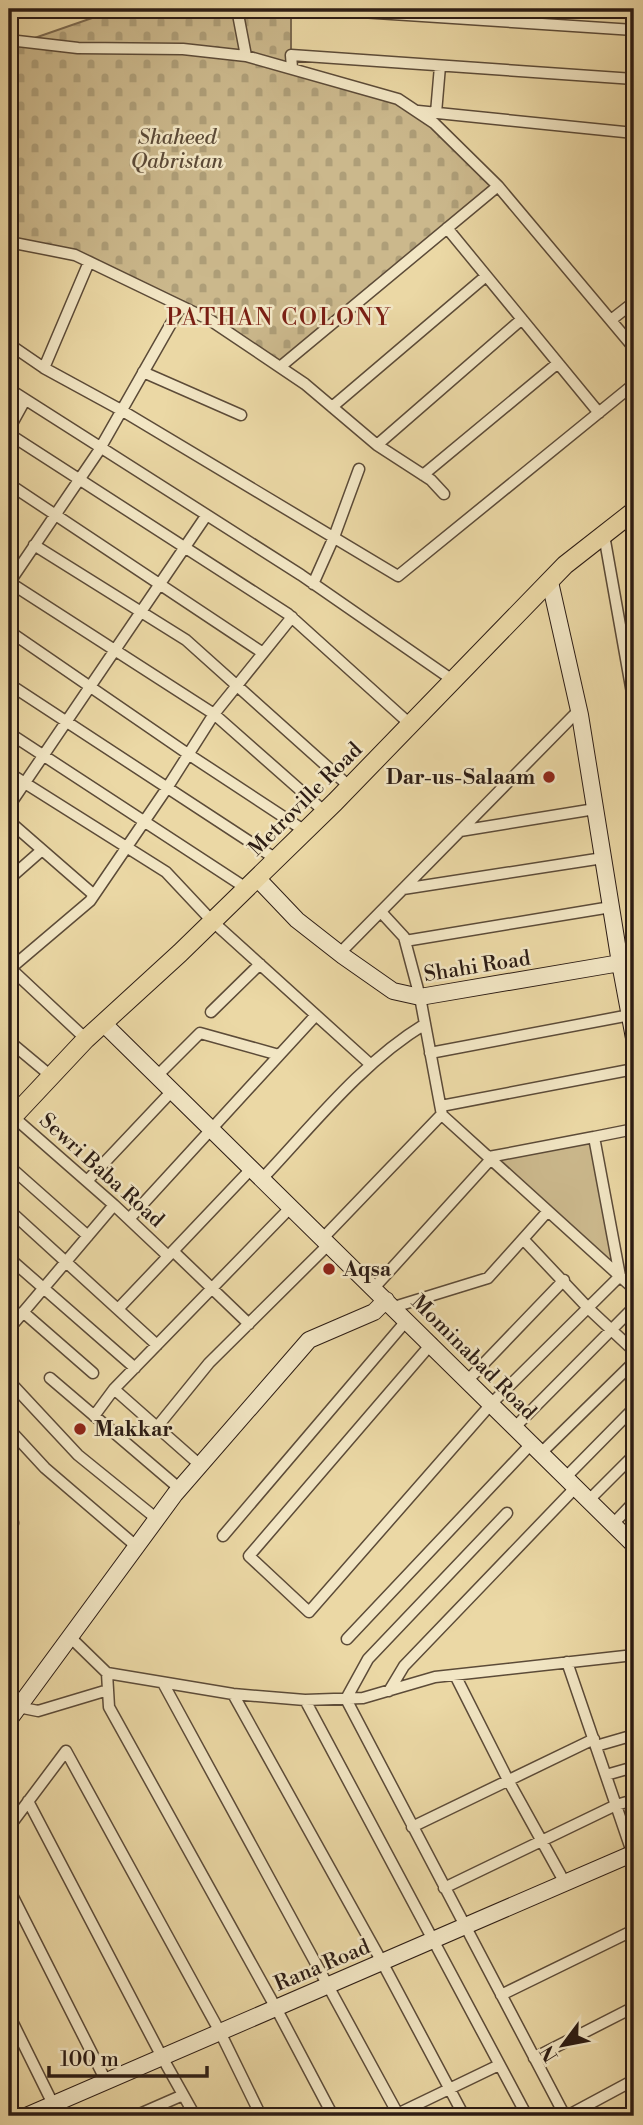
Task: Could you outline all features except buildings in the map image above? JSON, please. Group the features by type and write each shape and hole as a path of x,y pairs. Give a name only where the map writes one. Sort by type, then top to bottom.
{"main road":[{"name":"Metroville Road","path":"10,1116 86,1039 325,812 565,565 634,511"}],"street":[{"path":"237,9 246,56"},
{"path":"315,9 634,30"},
{"path":"9,40 78,48 183,49 246,56 398,99 434,123 498,186 634,348"},
{"path":"292,68 291,55 634,79"},
{"path":"436,113 440,66"},
{"path":"416,111 634,133"},
{"path":"280,367 498,186"},
{"path":"447,228 599,413"},
{"path":"9,242 75,255 210,320 280,367 377,445 423,475 444,494"},
{"path":"44,368 89,262"},
{"path":"332,407 486,276"},
{"path":"611,320 634,302"},
{"path":"181,306 100,448 9,582 215,714 325,812"},
{"path":"377,445 522,319"},
{"path":"9,344 44,368 121,410 398,576 634,384"},
{"path":"423,475 558,363"},
{"path":"143,372 241,415"},
{"path":"9,389 313,584 454,681"},
{"path":"25,400 9,431 78,480 292,617 411,725"},
{"path":"313,584 359,469"},
{"path":"9,484 263,653"},
{"path":"9,806 206,516"},
{"path":"604,535 629,643 634,704"},
{"path":"34,545 186,640 350,787"},
{"path":"550,582 579,710 634,1038"},
{"path":"86,1039 10,967 90,901 215,714 292,617"},
{"path":"9,631 305,831"},
{"path":"9,684 276,859"},
{"path":"340,954 579,710"},
{"path":"9,733 145,822 251,883"},
{"path":"9,773 166,872 212,921 370,1064"},
{"path":"460,831 595,808"},
{"path":"9,821 94,895"},
{"path":"9,879 42,850"},
{"path":"403,889 603,858"},
{"name":"Shahi Road","path":"251,883 340,954 393,991 420,998 620,963"},
{"path":"405,941 611,907"},
{"path":"381,912 404,937 420,998 441,1110 634,1289"},
{"path":"211,1012 260,964"},
{"path":"129,1219 316,1015"},
{"path":"430,1053 630,1015"},
{"name":"Mominabad Road","path":"103,1023 432,1343 634,1545"},
{"path":"118,1309 170,1254 370,1064 400,1039 425,1024"},
{"path":"157,1076 200,1033 279,1055"},
{"path":"9,1041 51,1076"},
{"path":"157,1427 209,1363 326,1241 441,1110 634,1069"},
{"path":"87,1181 172,1091"},
{"name":"Sewri Baba Road","path":"10,1116 212,1287 249,1324"},
{"path":"13,1714 136,1546 200,1465 309,1340 374,1312 490,1158 634,1129"},
{"path":"594,1137 620,1276"},
{"path":"9,1166 88,1236"},
{"path":"10,1326 114,1205"},
{"path":"94,1416 114,1389 291,1207"},
{"path":"9,1210 157,1345"},
{"path":"385,1298 488,1278 548,1211"},
{"path":"523,1239 589,1309 634,1351"},
{"path":"9,1258 135,1368"},
{"path":"432,1343 249,1556 309,1612 492,1404 620,1276"},
{"path":"468,1380 564,1280"},
{"path":"515,1427 634,1307"},
{"path":"23,1312 93,1373"},
{"path":"223,1535 407,1320"},
{"path":"347,1639 537,1448 634,1362"},
{"path":"50,1378 180,1489"},
{"path":"9,1381 78,1455 157,1519"},
{"path":"114,1389 200,1465"},
{"path":"389,1690 404,1667 634,1408"},
{"path":"9,1429 45,1468 136,1546"},
{"path":"589,1500 634,1455"},
{"path":"613,1524 634,1502"},
{"path":"9,1505 13,1523 9,1533"},
{"path":"346,1699 368,1659 507,1513"},
{"path":"69,1636 107,1673 233,1694 305,1700 363,1698 435,1677 634,1655"},
{"path":"568,1662 634,1855"},
{"path":"107,1673 109,1707 333,2116"},
{"path":"455,1675 508,1780 565,1883"},
{"path":"163,1683 396,2116 499,2065"},
{"path":"13,1714 37,1710 108,1689"},
{"path":"233,1694 464,2116"},
{"path":"346,1699 566,2116 634,2080"},
{"path":"305,1700 527,2116"},
{"path":"412,1827 508,1780 595,1743 634,1735"},
{"path":"9,1827 66,1751 220,2032 261,2116"},
{"path":"606,1774 634,1767"},
{"path":"444,1888 616,1805 634,1800"},
{"path":"28,1801 195,2116"},
{"name":"Rana Road","path":"26,2116 634,1855"},
{"path":"9,1889 106,2081"},
{"path":"501,1995 634,1930"},
{"path":"534,2057 634,2007"},
{"path":"9,2015 53,2104"},
{"path":"135,2116 183,2095"}],"green space":[{"name":"Shaheed Qabristan","path":"118,9 291,9 291,68 398,99 434,123 495,184 280,367 210,320 75,255 9,242 9,40 26,41"},
{"path":"594,1137 620,1276 491,1159"}],"place":[{"name":"Dar-us-Salaam","path":"549,777"},
{"name":"Aqsa","path":"329,1269"},
{"name":"Makkar","path":"80,1429"}],"district":[{"name":"PATHAN COLONY","path":"279,317"}]}
